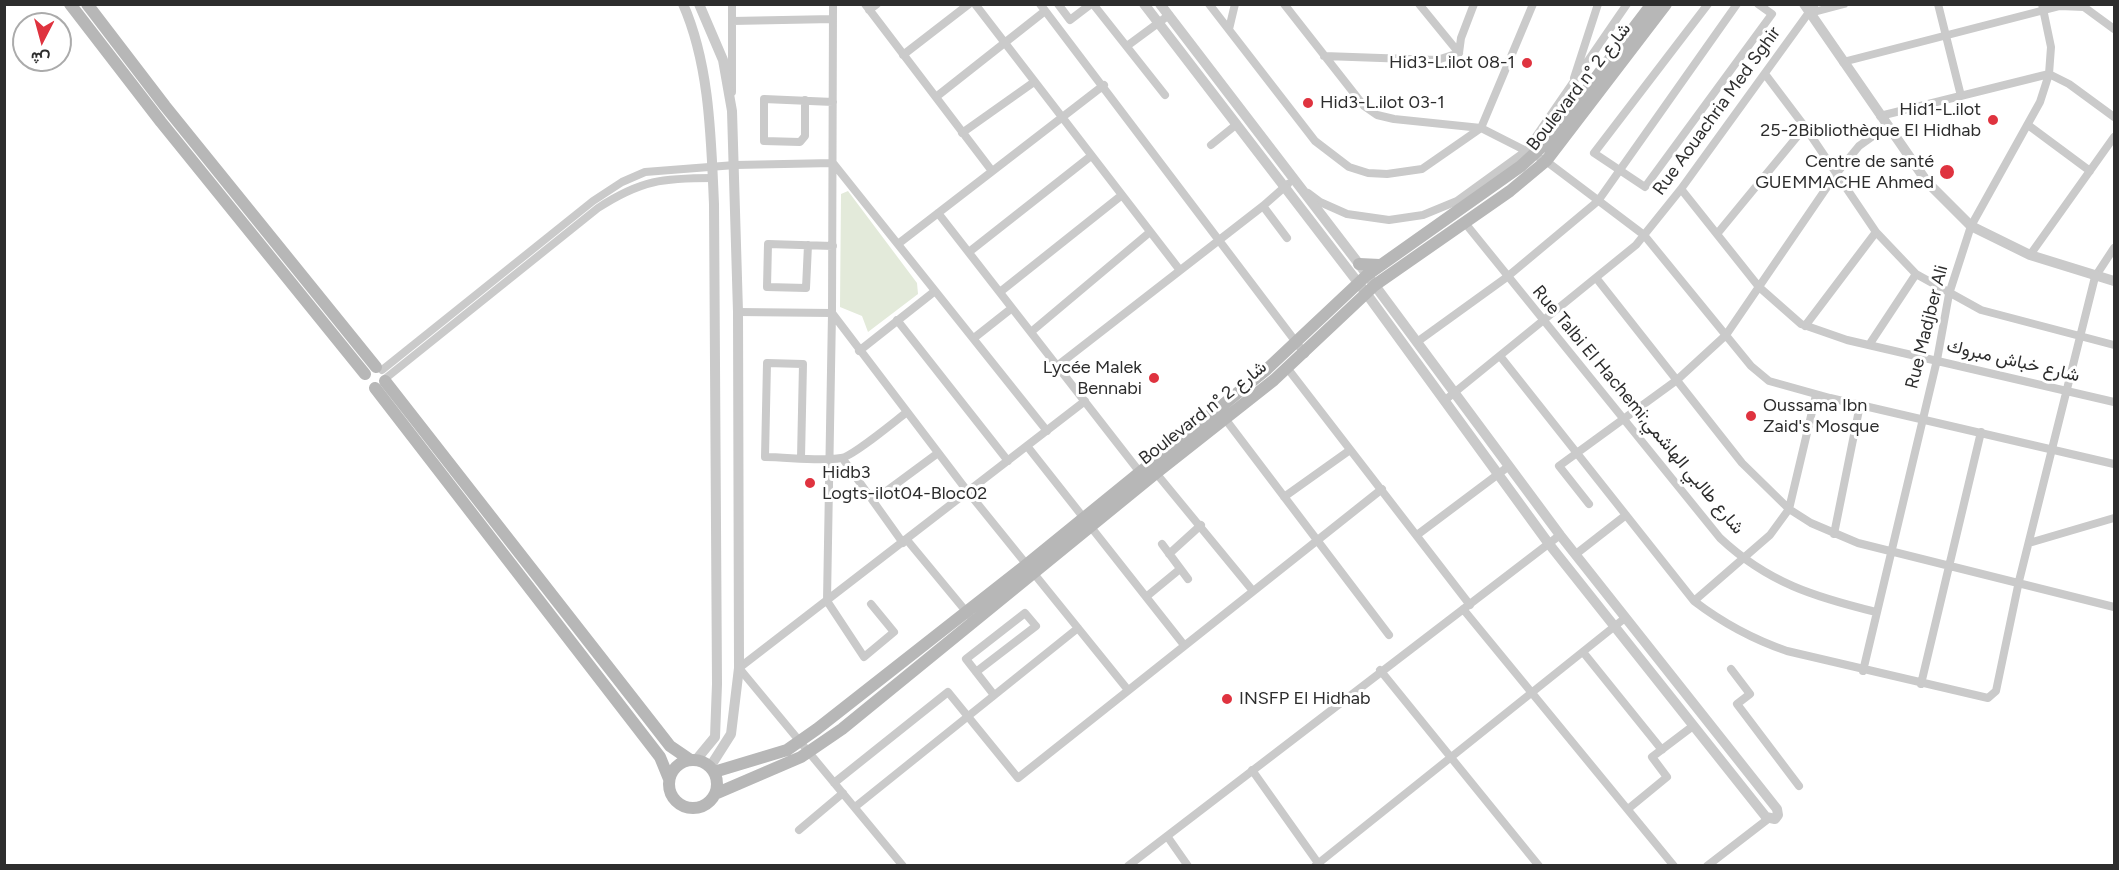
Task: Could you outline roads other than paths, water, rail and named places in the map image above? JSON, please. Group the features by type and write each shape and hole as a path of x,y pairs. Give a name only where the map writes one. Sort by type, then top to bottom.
{"main road":[{"path":"70,4 161,122 378,376 660,757 669,779 673,799 687,808 704,805 715,794 717,786 712,769 670,746 87,4"},
{"name":"Boulevard n° شارع 2","path":"1147,475 1226,420 1305,354 1367,284 1380,265 1495,186 1530,153 1547,142 1652,4"},
{"name":"Boulevard n° شارع 2","path":"715,794 808,752 843,729 971,617 1147,475 1297,341 1367,284 1465,223 1546,161 1666,4"},
{"path":"1359,264 1380,265"},
{"name":"Boulevard n° شارع 2","path":"712,769 765,758 800,742 971,617"},
{"path":"669,779 675,766 693,759"}],"street":[{"path":"683,4 699,58 713,173 718,562 717,694 715,737 693,759"},
{"path":"699,4 723,60 732,111"},
{"path":"712,769 731,734 739,668 738,312 732,111 732,4"},
{"path":"833,4 833,246 827,601 864,657 894,632 871,604"},
{"path":"903,55 969,4"},
{"path":"975,4 1179,269"},
{"path":"1058,4 1070,20 1092,4 1165,95"},
{"path":"1144,4 1237,124 1293,185 1359,264 1367,284 1417,342 1560,535 1778,809 1777,817 1768,819 1707,866"},
{"path":"1160,4 1367,284 1444,401 1549,544 1613,628 1768,819"},
{"path":"1209,4 1315,141 1350,167 1368,173 1387,174 1422,169 1481,128 1533,4"},
{"path":"1229,29 1235,4"},
{"path":"1284,4 1350,92 1377,115 1481,128 1546,161 1644,235 1751,366 1769,381 1860,405 2115,464"},
{"path":"1419,4 1459,53"},
{"path":"1459,53 1461,38 1474,4"},
{"path":"1570,90 1598,4"},
{"path":"1293,185 1320,202 1347,214 1369,219 1406,219 1437,211 1457,201 1530,153 1627,4"},
{"path":"1708,4 1594,153 1620,173 1644,187 1772,14 1758,4"},
{"path":"1417,342 1507,277 1598,201 1620,173 1737,4"},
{"path":"1844,4 1810,7 1843,62 1927,182 1971,226 2030,255 2095,276 2115,280"},
{"path":"1938,4 1961,96"},
{"path":"870,6 903,55 992,171"},
{"name":"Rue Aouachria Med Sghir","path":"1444,401 1542,319 1597,279 1644,235 1681,189 1765,74 1810,7"},
{"path":"1843,62 1946,36 2045,7 2084,8 2115,29"},
{"name":"Rue Madjber Ali","path":"1863,671 1893,551 1921,418 1937,360 1949,294 1971,226 2040,102 2049,74 2051,47 2045,7"},
{"path":"936,97 1005,44 1043,8 1220,238 1305,354"},
{"path":"1127,46 1169,15"},
{"path":"732,21 833,19"},
{"path":"1324,56 1437,60 1459,53"},
{"path":"1765,74 1806,127 1876,232 1917,274 1981,310 2115,345"},
{"path":"1880,117 2049,74 2069,84 2115,117"},
{"path":"962,133 1034,82"},
{"path":"898,244 1104,85"},
{"path":"805,100 805,136 800,142 764,141 764,99 805,100 833,102"},
{"path":"1211,145 1237,124"},
{"path":"2028,124 2090,171"},
{"path":"1589,504 1560,466 1677,380 1726,335 1836,174 1859,146 1887,126"},
{"path":"1717,234 1806,127"},
{"path":"2030,255 2115,136"},
{"path":"969,252 1091,156"},
{"path":"378,376 598,208 625,190 649,181 713,173 735,165 833,163"},
{"path":"833,163 1047,431"},
{"path":"1057,366 1179,269 1293,185"},
{"name":"شارع خباش مبروك","path":"1681,189 1759,287 1788,315 1805,326 1869,345 2115,402"},
{"path":"1000,292 1122,195"},
{"path":"1263,206 1287,237"},
{"path":"938,213 1085,401 1147,475 1201,525 1253,591"},
{"name":"Rue Talbi El Hachemi;شارع طالبي الهاشمي","path":"1465,223 1720,538 1742,559 1791,587 1822,599 1876,612"},
{"path":"1030,332 1150,232"},
{"path":"1805,326 1876,232"},
{"path":"808,245 806,288 767,287 768,244 808,245 833,246"},
{"path":"1500,356 1694,601 1723,624 1757,641 1863,671 1983,699 1992,696 1996,691 2019,581 2095,276 2115,248"},
{"path":"1869,345 1917,274"},
{"path":"1597,279 1742,463 1789,509 1834,534 2115,607"},
{"path":"859,351 935,291"},
{"path":"974,338 1012,308"},
{"path":"738,312 832,313"},
{"path":"832,313 1029,570 1128,690"},
{"path":"897,320 1008,461"},
{"path":"801,458 803,364 767,363 765,457 801,458 830,458 843,459 907,412"},
{"path":"1288,369 1417,535 1466,607 1532,693 1674,866"},
{"path":"1694,601 1770,534 1789,509 1816,394"},
{"path":"739,668 1085,401"},
{"path":"1834,534 1860,405"},
{"path":"1226,420 1389,635"},
{"path":"1921,684 1981,432"},
{"path":"1027,446 1185,645"},
{"path":"1284,496 1350,450"},
{"path":"873,501 938,453"},
{"path":"843,459 905,541 971,617"},
{"path":"1417,535 1509,466"},
{"path":"834,783 948,692 1018,778 1382,489"},
{"path":"1575,554 1626,515"},
{"path":"2029,543 2115,518"},
{"path":"1169,554 1201,525"},
{"path":"1128,866 1380,670 1560,535"},
{"path":"1162,544 1188,579"},
{"path":"1146,597 1180,569"},
{"path":"976,672 1036,626 1025,613 966,658 976,672 994,695"},
{"path":"1252,770 1316,864 1625,618"},
{"path":"855,807 1078,628"},
{"path":"1583,652 1662,750"},
{"path":"739,668 903,866"},
{"path":"1731,669 1750,694 1737,704 1799,786"},
{"path":"1380,670 1539,866"},
{"path":"1683,714 1694,705"},
{"path":"1628,809 1667,777 1652,757 1693,726"},
{"path":"799,830 843,793"},
{"path":"1167,836 1188,866"}],"place":[{"name":"Hid3-L.ilot 08-1","path":"1527,63"},
{"name":"Hid3-L.ilot 03-1","path":"1308,103"},
{"name":"Hid1-L.ilot 25-2Bibliothèque El Hidhab","path":"1993,120"},
{"name":"Centre de santé GUEMMACHE Ahmed","path":"1947,172"},
{"name":"Lycée Malek Bennabi","path":"1154,378"},
{"name":"Oussama Ibn Zaid's Mosque","path":"1751,416"},
{"name":"Hidb3 Logts-ilot04-Bloc02","path":"810,483"},
{"name":"INSFP El Hidhab","path":"1227,699"}]}
